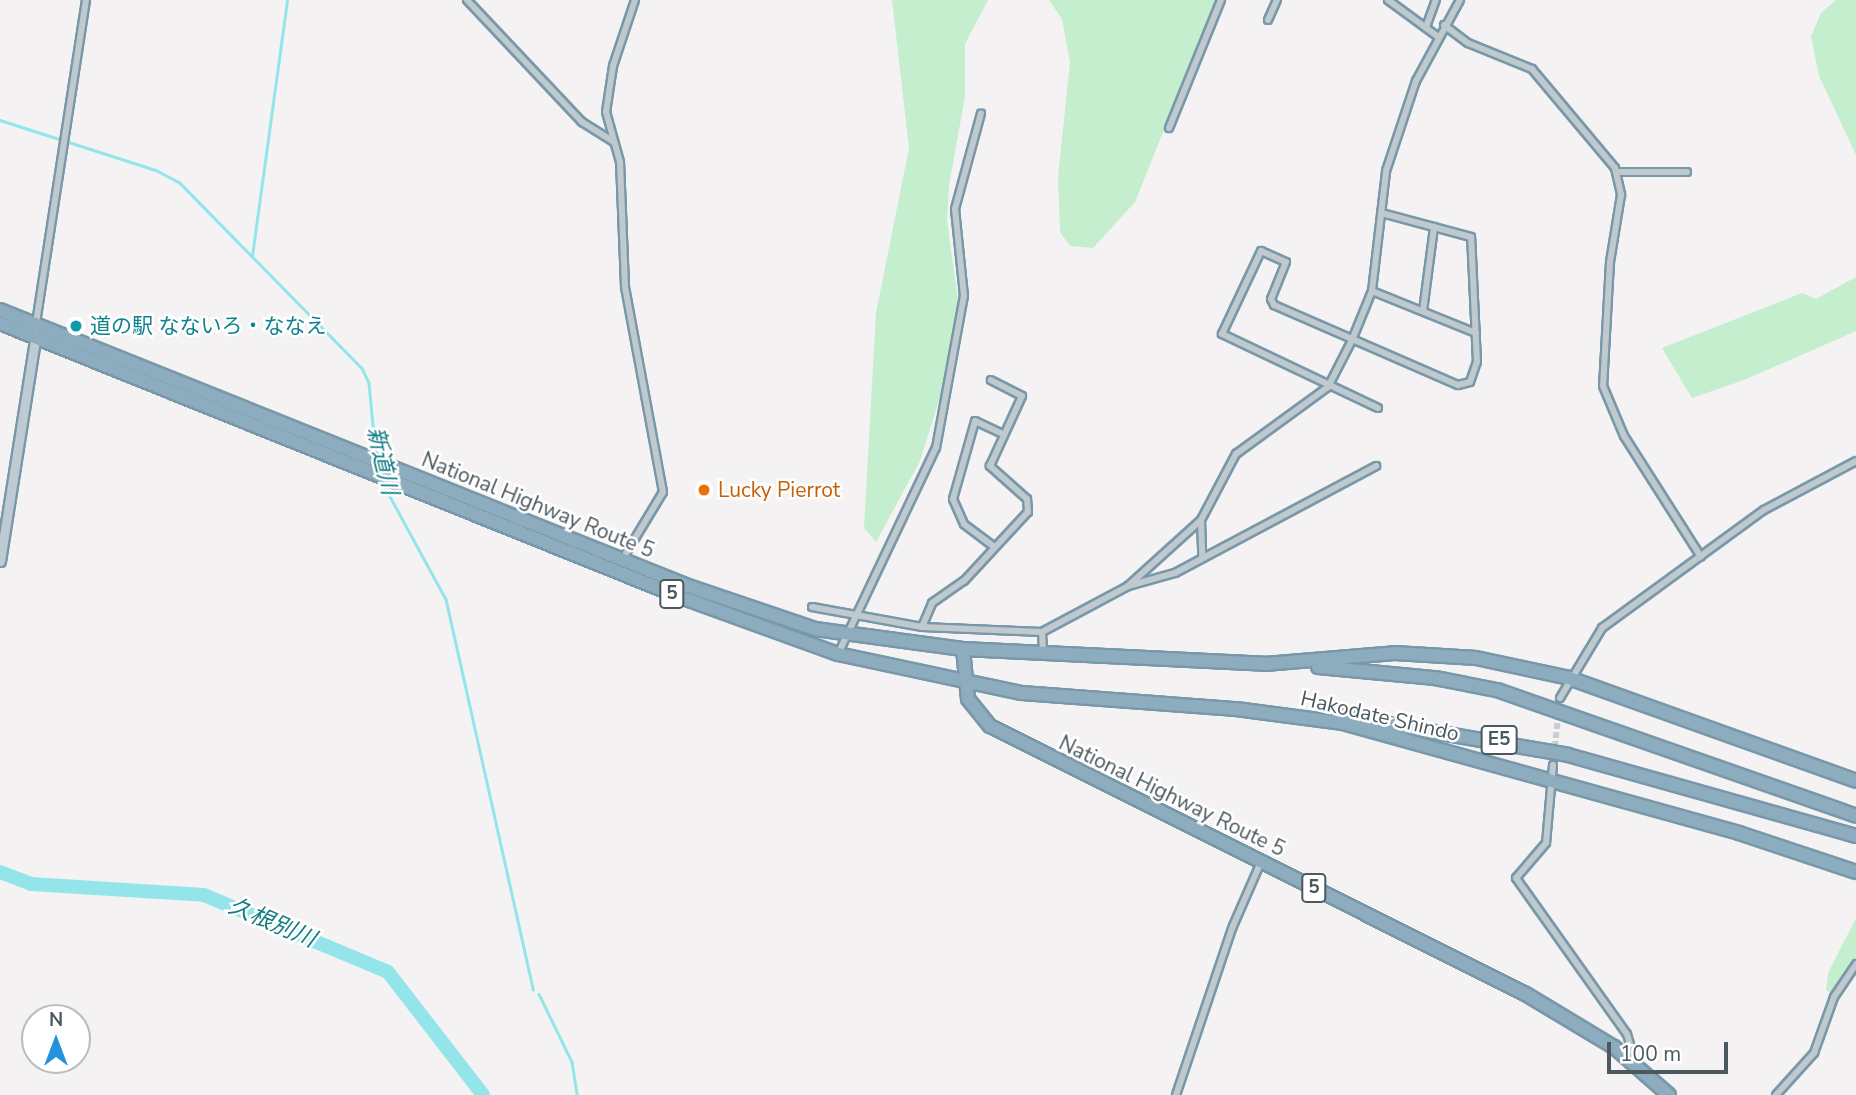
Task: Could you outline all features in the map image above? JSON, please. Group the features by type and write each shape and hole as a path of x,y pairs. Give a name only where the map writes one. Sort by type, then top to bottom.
{"highway":[{"name":"National Highway Route 5","path":"0,310 36,331 838,654 963,684"},
{"name":"National Highway Route 5","path":"0,323 36,331"},
{"name":"National Highway Route 5","path":"620,566 753,611 845,635 963,649 963,684 975,712 990,726 1524,993 1626,1056 1669,1095"},
{"name":"Hakodate Shindo","path":"963,649 1265,664 1378,654 1448,655 1569,678 1856,781"},
{"name":"E5","path":"1265,664 1435,678 1497,690 1856,816"},
{"name":"Hakodate Shindo","path":"963,684 1098,701 1236,709 1343,723 1552,780 1856,872"},
{"name":"E5","path":"1236,709 1358,718 1472,735 1756,806 1856,836"}],"main road":[{"path":"0,561 36,331"}],"street":[{"path":"36,331 86,0"},
{"path":"467,0 582,122 614,142"},
{"path":"620,566 663,492 625,286 624,190 607,91 635,0"},
{"path":"1169,128 1222,0"},
{"path":"1268,20 1277,0"},
{"path":"1388,0 1437,36"},
{"path":"1426,27 1436,0"},
{"path":"1128,586 1201,520 1236,454 1328,387 1352,340 1372,291 1386,171 1437,36 1460,0"},
{"path":"1444,25 1468,43 1532,69 1616,172 1621,195 1610,262 1603,386 1624,436 1701,557"},
{"path":"838,654 852,617 936,448 964,296 955,209 981,113"},
{"path":"1616,172 1687,172"},
{"path":"1378,408 1328,387 1318,376 1222,334 1262,251 1286,262 1271,299 1274,305 1464,386 1475,374 1475,245 1471,237 1381,213"},
{"path":"1423,311 1434,227"},
{"path":"1372,291 1476,332"},
{"path":"922,627 932,603 964,582 993,545 1028,513 1027,499 989,466 1022,396 991,380"},
{"path":"993,545 964,524 953,499 975,421 1003,434"},
{"path":"1560,698 1569,678 1602,628 1804,485 1856,461"},
{"path":"812,607 852,617 922,627 1042,632 1128,586 1202,558 1377,466"},
{"path":"1201,520 1202,558"},
{"path":"1042,632 1043,653"},
{"path":"1553,765 1546,843 1516,878 1627,1034 1631,1048 1626,1056"},
{"path":"1176,1095 1233,926 1261,862"},
{"path":"1776,1095 1814,1053 1834,997 1856,964"}],"green space":[{"path":"892,0 988,0 965,44 965,96 949,186 947,220 959,307 955,350 920,461 876,542 864,528 876,313 909,148"},
{"path":"1049,0 1216,0 1135,202 1093,248 1070,246 1060,232 1058,177 1070,62 1062,19"},
{"path":"1836,0 1856,0 1856,155 1819,76 1811,36 1821,13"},
{"path":"1856,277 1856,331 1744,380 1692,398 1662,348 1802,293 1816,299"},
{"path":"1856,918 1856,961 1831,993 1826,990 1828,973"}],"waterway":[{"name":"新道川","path":"252,256 287,0"},
{"path":"0,120 156,170 180,183 362,368 369,383 376,457"},
{"name":"新道川","path":"381,480 446,599 533,989"},
{"name":"久根別川","path":"0,872 31,884 204,895 388,972 483,1095"},
{"name":"新道川","path":"539,994 572,1062 577,1095"}],"tunnel":[{"path":"1553,765 1560,698"}],"place":[{"name":"道の駅 なないろ・ななえ","path":"76,326"},
{"name":"Lucky Pierrot","path":"704,490"}]}
